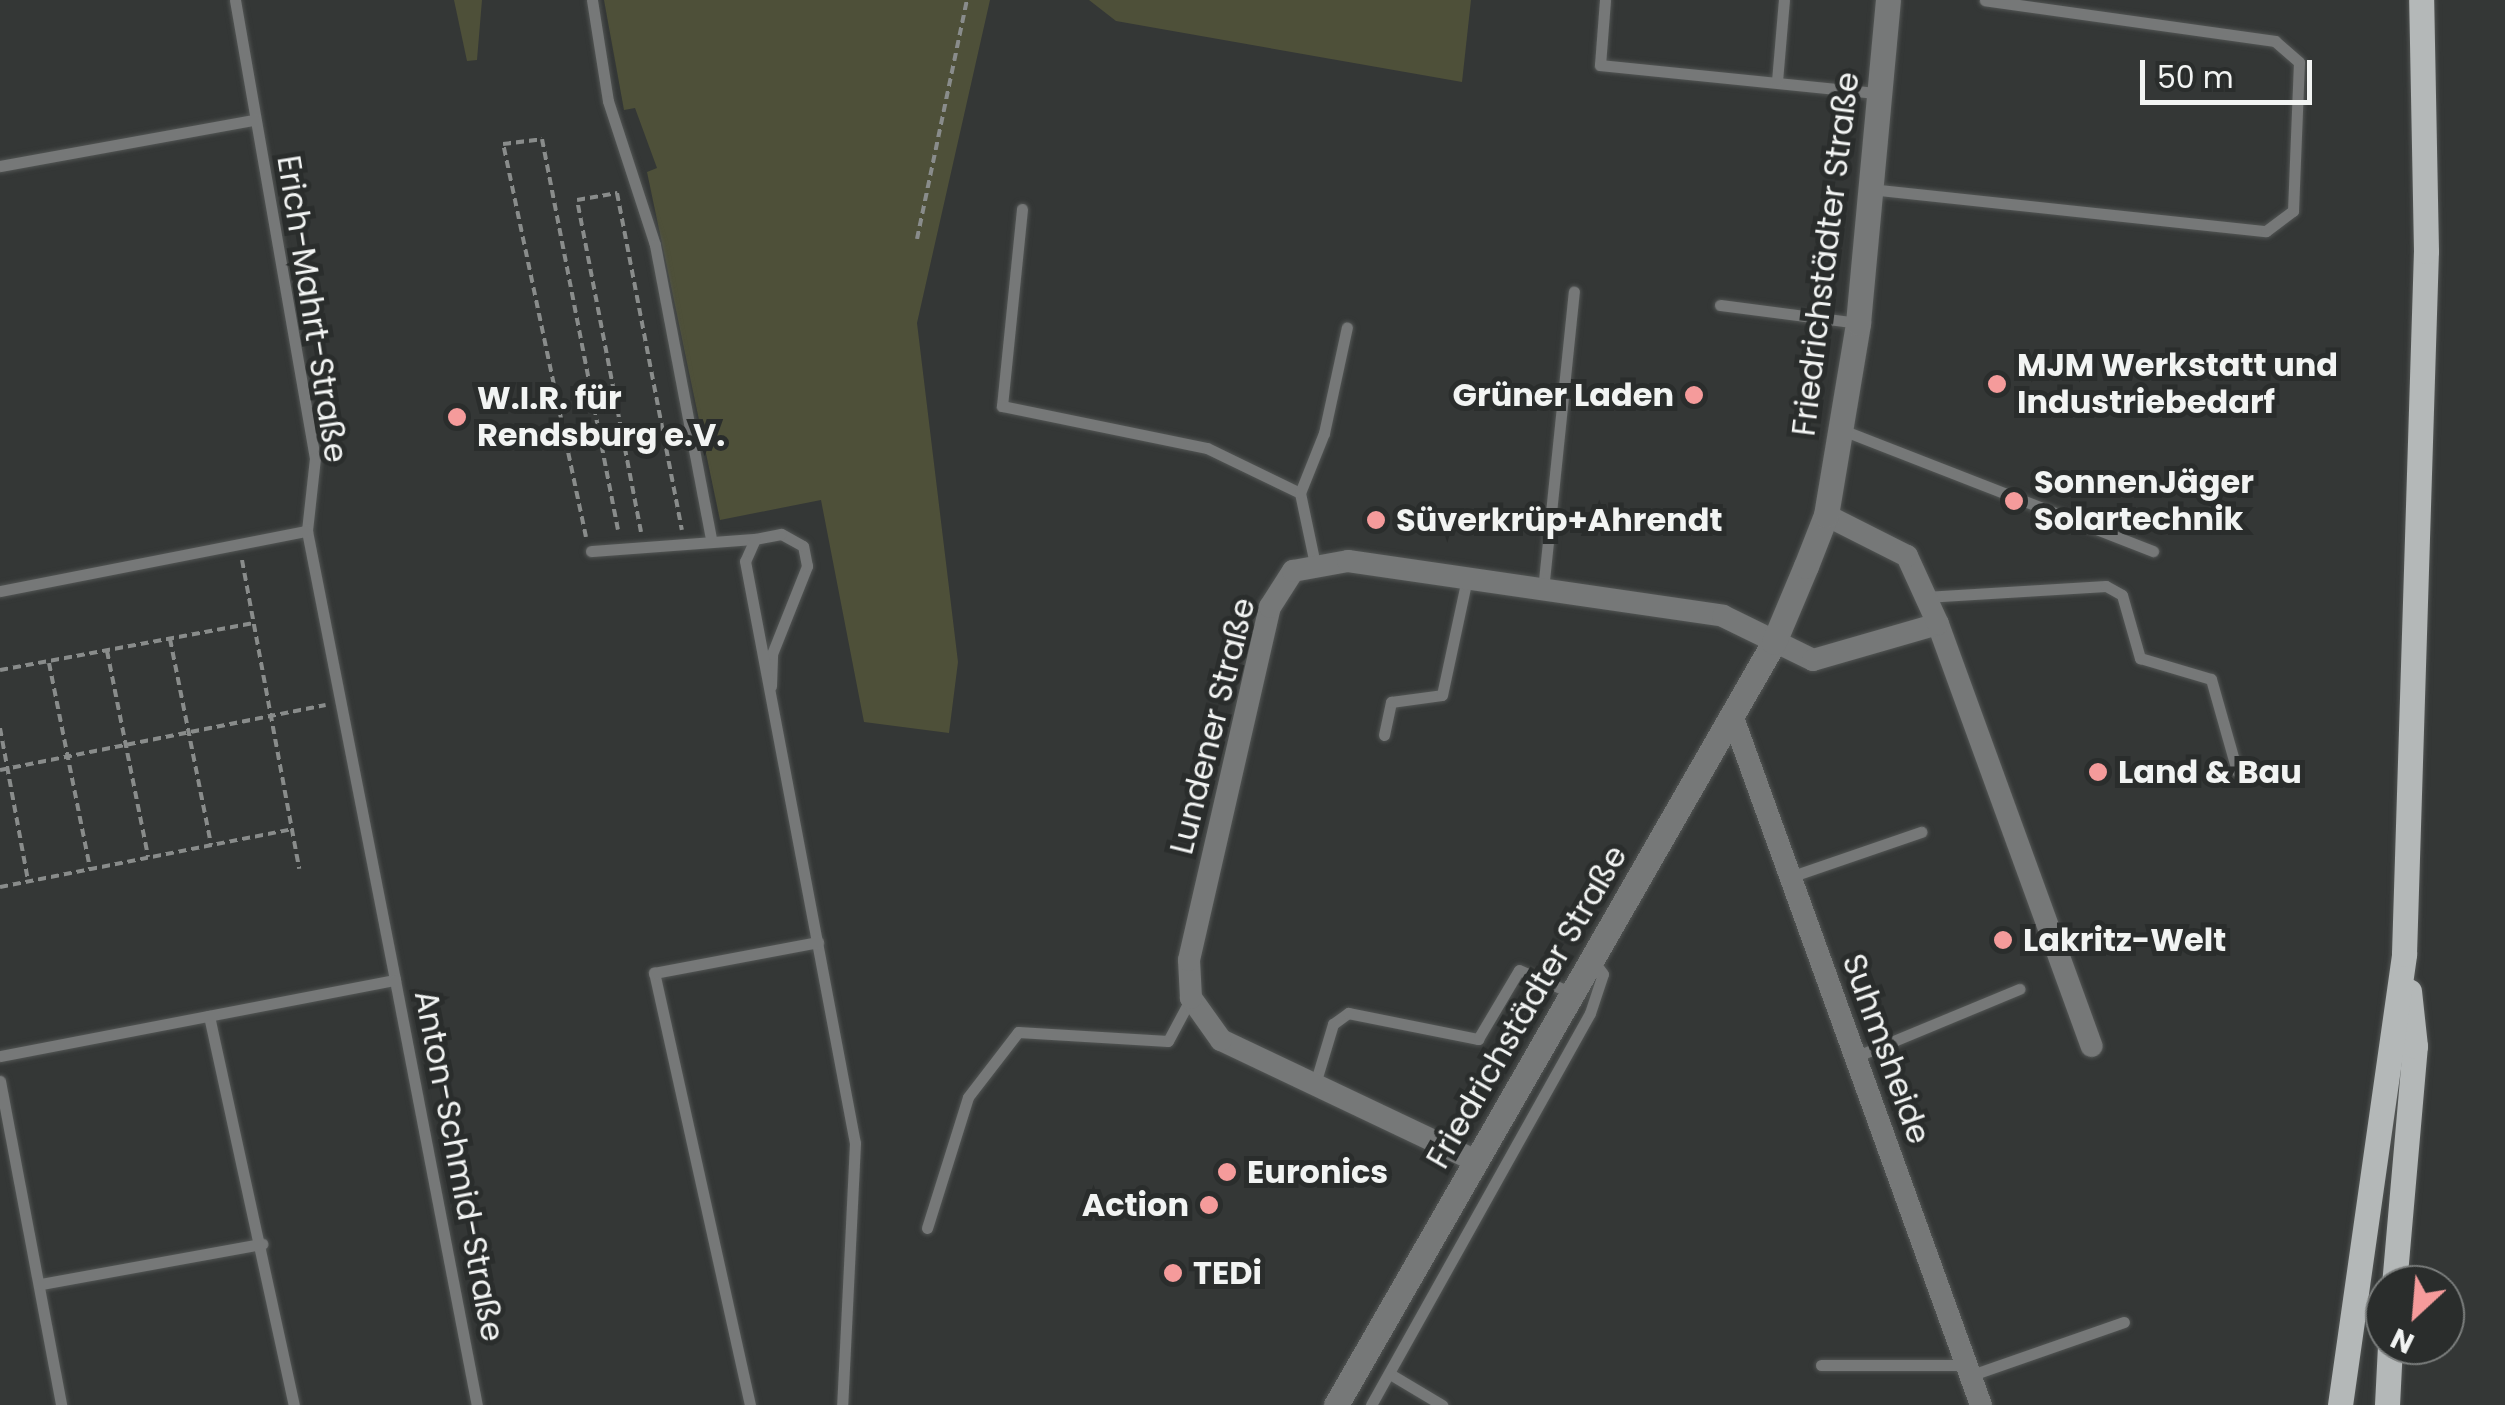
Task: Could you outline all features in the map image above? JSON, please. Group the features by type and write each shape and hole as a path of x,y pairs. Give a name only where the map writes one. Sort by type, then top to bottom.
{"main road":[{"path":"2340,1405 2404,954 2426,251 2421,0"},
{"path":"2396,1265 2416,1046 2404,954"},
{"path":"2387,1405 2389,1365"}],"street":[{"name":"Friedrichstädter Straße","path":"1339,1404 1774,642 1826,516 1858,323 1888,0"},
{"path":"1826,516 1907,556 1938,624 2092,1046"},
{"path":"1315,564 1467,578 1723,616 1813,660 1938,624"},
{"name":"Lundener Straße","path":"1191,998 1189,960 1270,607 1293,570 1315,564"},
{"name":"Suhmsheide","path":"1732,715 1980,1405"},
{"path":"1191,998 1221,1040 1476,1161"}],"lane":[{"name":"Erich-Mahrt-Straße","path":"235,0 315,458 308,531 395,980"},
{"path":"592,0 608,101 655,245 711,539"},
{"path":"1606,0 1600,65 1878,93"},
{"path":"1776,82 1784,0"},
{"path":"1870,189 2266,231 2293,211 2299,62 2275,41 1985,0"},
{"path":"0,166 254,120"},
{"path":"1022,209 1002,406 1207,448 1300,493"},
{"path":"1544,590 1574,292"},
{"path":"1720,305 1858,323"},
{"path":"1315,564 1300,493 1324,433 1348,327"},
{"path":"1840,428 2154,551"},
{"path":"0,591 308,531"},
{"path":"591,551 645,551 711,539 797,539 807,566 772,654 770,686"},
{"path":"755,540 745,562 857,1158 840,1308 842,1405"},
{"path":"1384,735 1391,702 1442,695 1467,578"},
{"path":"1925,597 2106,586 2122,595 2140,658 2211,679 2237,771"},
{"path":"1790,878 1921,832"},
{"path":"750,1405 654,973 818,942"},
{"path":"1371,1405 1585,1022 1603,974 1592,958"},
{"path":"1315,1084 1332,1024 1348,1013 1478,1039 1519,970 1572,993"},
{"name":"Anton-Schmid-Straße","path":"0,1056 395,980 477,1405"},
{"path":"1855,1057 2019,989"},
{"path":"928,1228 968,1097 1018,1032 1168,1041 1191,998"},
{"path":"209,1016 262,1244 294,1405"},
{"path":"0,1081 61,1405"},
{"path":"41,1284 262,1244"},
{"path":"1821,1366 1967,1370 2124,1322"},
{"path":"1390,1374 1442,1405"}],"path":[{"path":"917,239 967,0"},
{"path":"591,551 502,144 542,139 622,552"},
{"path":"645,551 577,200 610,194 617,193 685,544"},
{"path":"239,545 299,869"},
{"path":"0,670 254,623"},
{"path":"170,638 210,845"},
{"path":"107,650 148,858"},
{"path":"48,661 90,869"},
{"path":"0,770 340,702"},
{"path":"0,728 28,881"},
{"path":"0,886 292,829"}],"green space":[{"path":"454,0 482,0 477,60 467,61"},
{"path":"604,0 990,0 917,323 958,662 949,733 864,722 821,500 720,520 647,172 657,168 635,108 624,110"},
{"path":"1089,0 1471,0 1462,82 1116,21"}],"place":[{"name":"MJM Werkstatt und Industriebedarf","path":"1997,384"},
{"name":"Grüner Laden","path":"1694,395"},
{"name":"W.I.R. für Rendsburg e.V.","path":"457,417"},
{"name":"SonnenJäger Solartechnik","path":"2014,501"},
{"name":"Süverkrüp+Ahrendt","path":"1376,520"},
{"name":"Land & Bau","path":"2098,772"},
{"name":"Lakritz-Welt","path":"2003,940"},
{"name":"Euronics","path":"1227,1172"},
{"name":"Action","path":"1209,1205"},
{"name":"TEDi","path":"1173,1273"}]}
